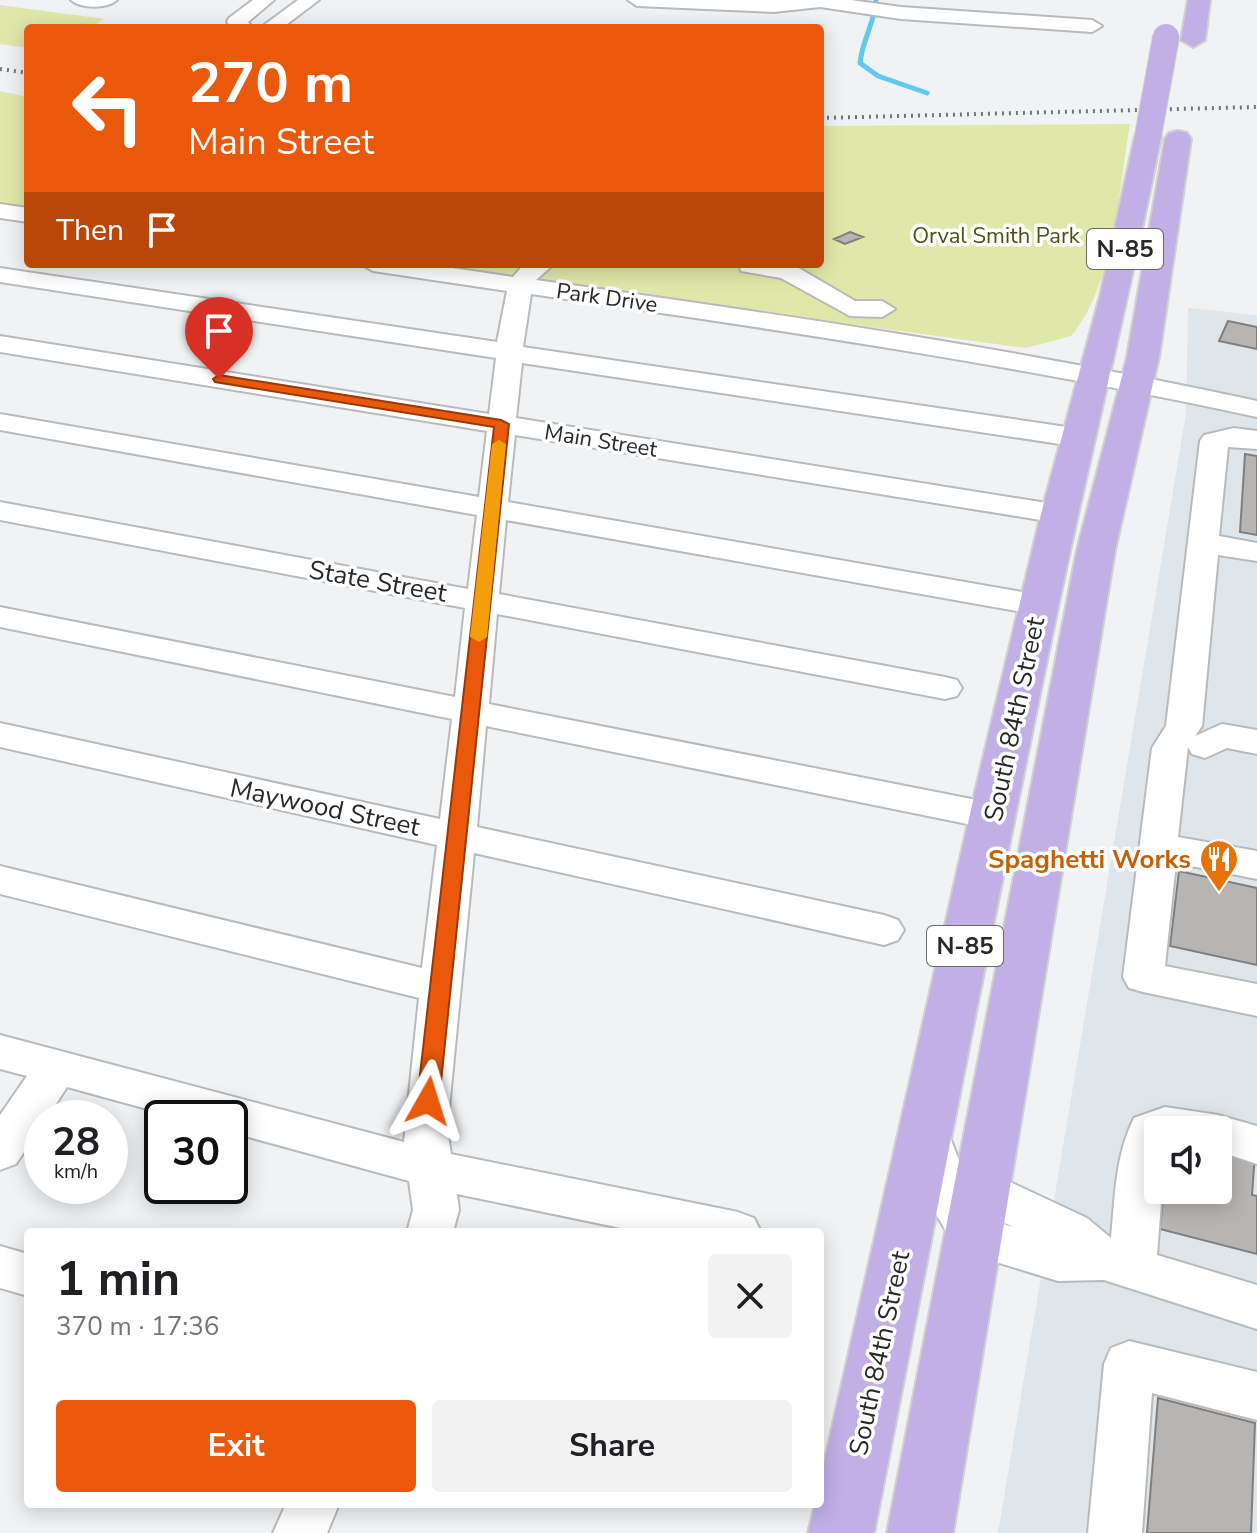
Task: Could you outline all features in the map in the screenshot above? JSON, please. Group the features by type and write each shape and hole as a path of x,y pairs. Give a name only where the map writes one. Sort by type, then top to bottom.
{"main road":[{"path":"1189,68 1199,0"},
{"name":"South 84th Street","path":"920,1533 1096,550 1148,136 1169,24"},
{"name":"South 84th Street","path":"841,1533 1059,514 1080,438 1118,372 1180,125"}],"street":[{"path":"80,0 108,0"},
{"path":"238,24 236,22 265,0"},
{"path":"276,24 310,0"},
{"path":"637,0 774,6 820,1 901,13 1092,26"},
{"path":"0,211 24,214"},
{"name":"Park Drive","path":"436,268 531,274 840,331 1257,389"},
{"path":"763,268 788,272 850,308 882,309"},
{"path":"431,1228 436,1210 425,1129 509,352 531,274"},
{"path":"0,275 1080,438"},
{"path":"809,284 849,281"},
{"name":"Main Street","path":"0,344 1059,514"},
{"name":"Park Drive","path":"1118,372 1257,409"},
{"path":"0,422 1039,605"},
{"path":"1257,440 1234,437 1214,441 1184,726 1170,748 1143,977 1257,1000"},
{"name":"State Street","path":"0,511 945,688"},
{"path":"1203,543 1257,552"},
{"path":"0,617 992,816"},
{"name":"Maywood Street","path":"0,735 884,930"},
{"path":"1205,746 1222,736 1257,742"},
{"path":"1158,846 1257,865"},
{"path":"0,880 441,988"},
{"path":"0,1052 470,1178 718,1228"},
{"path":"0,1151 57,1068"},
{"path":"926,1129 949,1194 1058,1260 1118,1264 1257,1307"},
{"path":"1232,1137 1257,1145"},
{"path":"1118,1264 1144,1149"},
{"path":"0,1267 24,1274"},
{"path":"1115,1533 1129,1364 1257,1396"},
{"path":"300,1533 311,1508"}],"shaded area":[{"path":"1188,308 1257,315 1257,1533 998,1533 1186,414"}],"green space":[{"path":"0,5 104,19 96,24 24,24 24,47 0,44"},
{"path":"0,91 24,96 24,210 0,207"},
{"name":"Orval Smith Park","path":"1130,124 1106,264 1097,291 1071,336 1026,348 435,268 824,268 824,126"}],"building":[{"path":"850,232 863,237 845,244 834,239"},
{"path":"1228,321 1257,327 1257,349 1219,341"},
{"path":"1245,454 1257,456 1257,535 1240,532"},
{"path":"1179,871 1257,888 1257,965 1170,946"},
{"path":"1232,1147 1255,1153 1252,1195 1257,1196 1257,1254 1160,1229 1163,1204 1232,1204"},
{"path":"1158,1398 1255,1423 1251,1533 1147,1533"}],"waterway":[{"path":"876,0 860,63 878,76 927,93"}],"railway":[{"path":"0,69 24,72"},
{"path":"824,118 1257,107"}],"slow traffic":[{"path":"479,637 499,444"}],"place":[{"name":"Spaghetti Works","path":"1219,893"}],"route":[{"path":"219,379 501,424 428,1101"}]}
